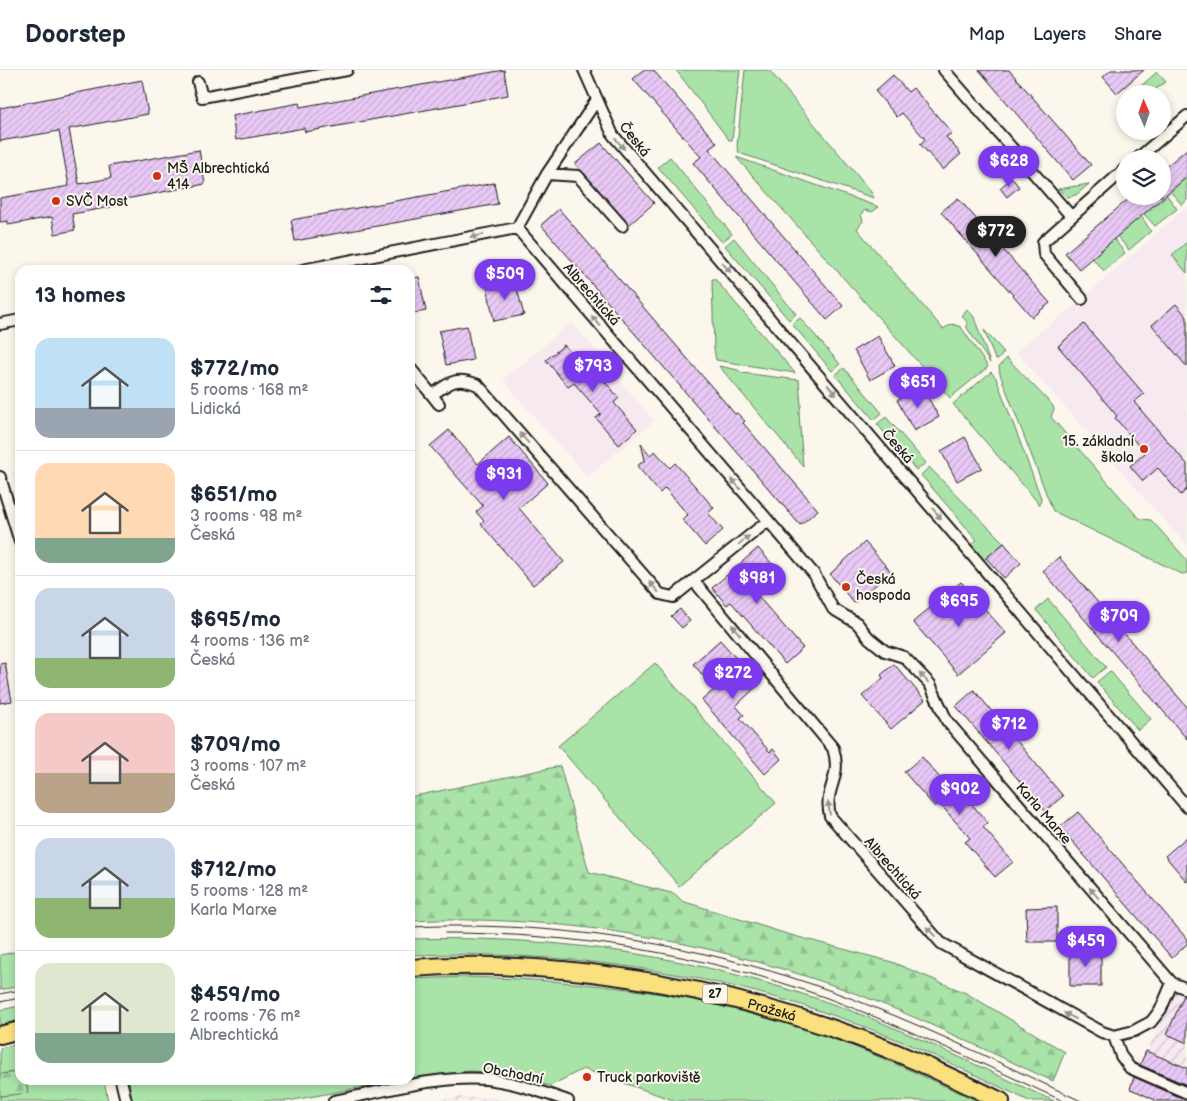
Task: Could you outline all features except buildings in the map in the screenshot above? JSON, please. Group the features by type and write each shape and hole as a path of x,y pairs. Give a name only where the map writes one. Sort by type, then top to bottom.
{"main road":[{"name":"Pražská","path":"415,968 490,966 547,969 601,975 711,993 836,1030 916,1062 1001,1101"},
{"path":"0,1035 15,1031"}],"street":[{"path":"198,82 202,97 346,70"},
{"name":"Česká","path":"584,70 612,135 1187,807"},
{"path":"944,70 1070,215"},
{"path":"343,265 517,228 547,174 596,101"},
{"path":"1147,150 1187,116"},
{"path":"547,174 578,176 622,226"},
{"path":"1082,299 1044,254 1043,242 1070,215 1116,177"},
{"name":"Albrechtická","path":"517,228 768,521"},
{"path":"0,324 15,321"},
{"path":"415,374 439,404"},
{"path":"432,395 449,383 463,379 478,385 660,594 673,597 768,521"},
{"path":"0,477 15,526"},
{"name":"Karla Marxe","path":"768,521 814,574 833,609 857,623 869,638 885,651 904,657 930,684 947,721 1172,983 1187,989"},
{"name":"Albrechtická","path":"694,581 833,748 837,768 835,781 828,793 830,816 923,923 942,943 975,963 1059,1010 1102,1032 1114,1036"},
{"path":"1172,983 1160,1009 1151,1022 1134,1031 1114,1036 1121,1056 1130,1068 1187,1093"},
{"name":"Obchodní","path":"334,1101 451,1079 486,1079 528,1088 568,1101"},
{"path":"122,1085 126,1101"}],"shaded area":[{"name":"15. základní škola","path":"1187,207 1187,546 1016,351 1082,299"},
{"path":"572,322 654,421 587,477 503,380"},
{"path":"1175,990 1187,994 1187,1101 1158,1101 1130,1089"},
{"path":"457,1097 504,1099 509,1101 436,1101"}],"green space":[{"path":"676,70 740,70 732,140 729,140"},
{"path":"745,70 769,70 874,198 739,153 737,146"},
{"path":"1157,72 1166,82 1162,85 1142,85"},
{"path":"670,157 732,234 722,242 658,167"},
{"path":"736,157 879,207 872,212 865,210 861,214 863,221 857,229 943,329 952,324 961,327 988,367 950,398"},
{"path":"1187,177 1187,200 1182,205 1171,190"},
{"path":"1089,184 1076,195 1067,197 1058,189"},
{"path":"1171,201 1177,209 1155,226 1144,214 1154,205 1171,205"},
{"path":"1141,216 1151,231 1129,250 1117,236"},
{"path":"734,238 796,314 789,320 725,246"},
{"path":"1114,239 1125,253 1104,271 1092,258"},
{"path":"1187,242 1187,273 1172,255"},
{"path":"712,279 715,279 795,373 716,360"},
{"path":"967,309 974,317 990,363 967,328 967,322 962,316"},
{"path":"800,318 840,364 832,371 792,324"},
{"path":"984,330 1004,352 998,360 995,359"},
{"path":"1007,358 1053,406 1054,409 1051,417 1136,515 1141,519 1151,520 1187,560 1187,573 1182,574 1053,511 1000,374 999,366"},
{"path":"719,366 738,370 742,373 799,380 801,406 799,414 803,466"},
{"path":"844,368 882,413 874,420 835,375"},
{"path":"991,372 996,378 1041,498 1040,505 953,404"},
{"path":"886,417 926,463 916,470 877,424"},
{"path":"929,467 1004,543 984,560 978,561 969,547 977,540 921,475"},
{"path":"1048,599 1106,667 1093,678 1036,610"},
{"path":"655,663 776,803 679,886 558,746"},
{"path":"1110,671 1151,719 1138,730 1097,682"},
{"path":"560,766 589,872 675,894 682,901 787,934 892,962 966,993 1065,1052 1053,1081 866,997 734,955 627,933 573,926 465,920 415,921 415,796"},
{"path":"415,939 522,941 576,946 630,953 738,975 791,990 871,1018 1054,1101 1029,1101 942,1059 888,1036 772,996 653,970 593,962 471,955 415,955"},
{"path":"15,952 15,987 0,990 0,955"},
{"path":"465,977 556,982 602,986 692,999 781,1021 824,1035 901,1066 978,1101 676,1101 583,1069 550,1086 508,1074 470,1071 415,1077 415,979"},
{"path":"15,1007 15,1022 0,1025 0,1010"},
{"path":"15,1045 15,1072 0,1074 0,1048"},
{"path":"15,1072 15,1085 27,1085 28,1093 0,1096 0,1074"},
{"path":"27,1085 105,1085 108,1101 0,1101 0,1096 28,1093"},
{"path":"130,1085 373,1085 288,1101 132,1101"}],"tram line":[{"path":"415,927 527,928 585,933 701,953 757,967 813,985 922,1027 1081,1101"},
{"path":"445,933 542,937 590,942 639,949 734,969 827,998 887,1022 1063,1101"},
{"path":"0,994 15,991"},
{"path":"0,1002 15,999"}],"place":[{"name":"MŠ Albrechtická 414","path":"157,176"},
{"name":"SVČ Most","path":"56,201"},
{"name":"15. základní škola","path":"1144,449"},
{"name":"Česká hospoda","path":"846,587"},
{"name":"Truck parkoviště","path":"587,1077"}]}
